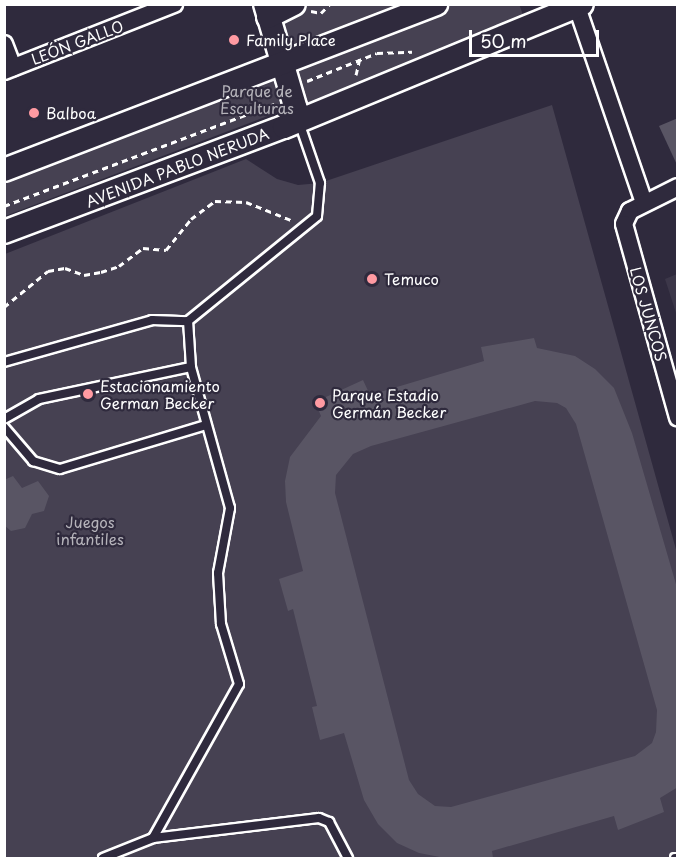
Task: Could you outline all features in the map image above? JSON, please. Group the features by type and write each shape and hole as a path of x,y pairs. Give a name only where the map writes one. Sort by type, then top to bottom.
{"main road":[{"path":"293,123 296,91 282,66 266,11 294,4"},
{"path":"4,170 282,66 436,4"},
{"name":"AVENIDA PABLO NERUDA","path":"4,232 293,123 578,5"}],"street":[{"name":"LEÓN GALLO","path":"4,44 9,69 174,4"},
{"name":"LOS JUNCOS","path":"578,5 637,207 624,224 678,418"},
{"path":"637,207 678,187"}],"lane":[{"path":"4,362 152,320 188,321 303,228 317,216 320,183 293,123"},
{"path":"153,838 239,684 221,624 218,573 230,508 191,367 188,321"},
{"path":"4,419 39,399 191,367"},
{"path":"4,427 33,461 60,469 206,425"},
{"path":"103,858 153,838 319,818 329,822 348,858"}],"path":[{"path":"347,79 356,76 360,59 366,51"},
{"path":"4,206 296,91 360,59 377,53 422,51"},
{"path":"4,307 48,272 65,268 84,275 101,272 118,266 143,248 166,249 191,219 215,201 246,202 303,228"}],"shaded area":[{"path":"677,274 677,316 665,279"}],"green space":[{"path":"519,4 526,23 302,115 276,18 302,5"},
{"name":"Parque de Esculturas","path":"270,72 281,77 289,102 278,112 5,216 5,177"},
{"name":"Parque Estadio Germán Becker","path":"552,105 677,553 677,858 5,858 5,254 246,159 277,179 298,185 320,183"}],"building":[{"path":"678,118 678,167 659,126"},
{"path":"534,338 537,348 575,356 595,369 614,388 632,433 678,591 678,787 660,798 664,812 618,830 614,816 492,851 493,858 445,858 419,853 397,843 378,824 364,800 344,733 320,740 312,707 317,706 293,609 288,611 279,579 303,571 286,502 285,481 290,457 321,416 315,402 363,380 370,395 484,361 481,347","holes":["535,401 557,403 566,408 576,424 657,710 656,732 652,743 635,756 451,807 435,806 418,794 409,780 335,493 336,475 353,454 371,446"]},
{"path":"13,476 22,488 38,481 49,496 44,511 32,514 25,528 11,531 4,525 4,480"}],"place":[{"name":"Family Place","path":"234,40"},
{"name":"Balboa","path":"34,113"},
{"name":"Temuco","path":"372,279"},
{"name":"Estacionamiento German Becker","path":"88,394"},
{"name":"Parque Estadio Germán Becker","path":"320,403"}],"park label":[{"name":"Juegos infantiles","path":"90,530"}]}
